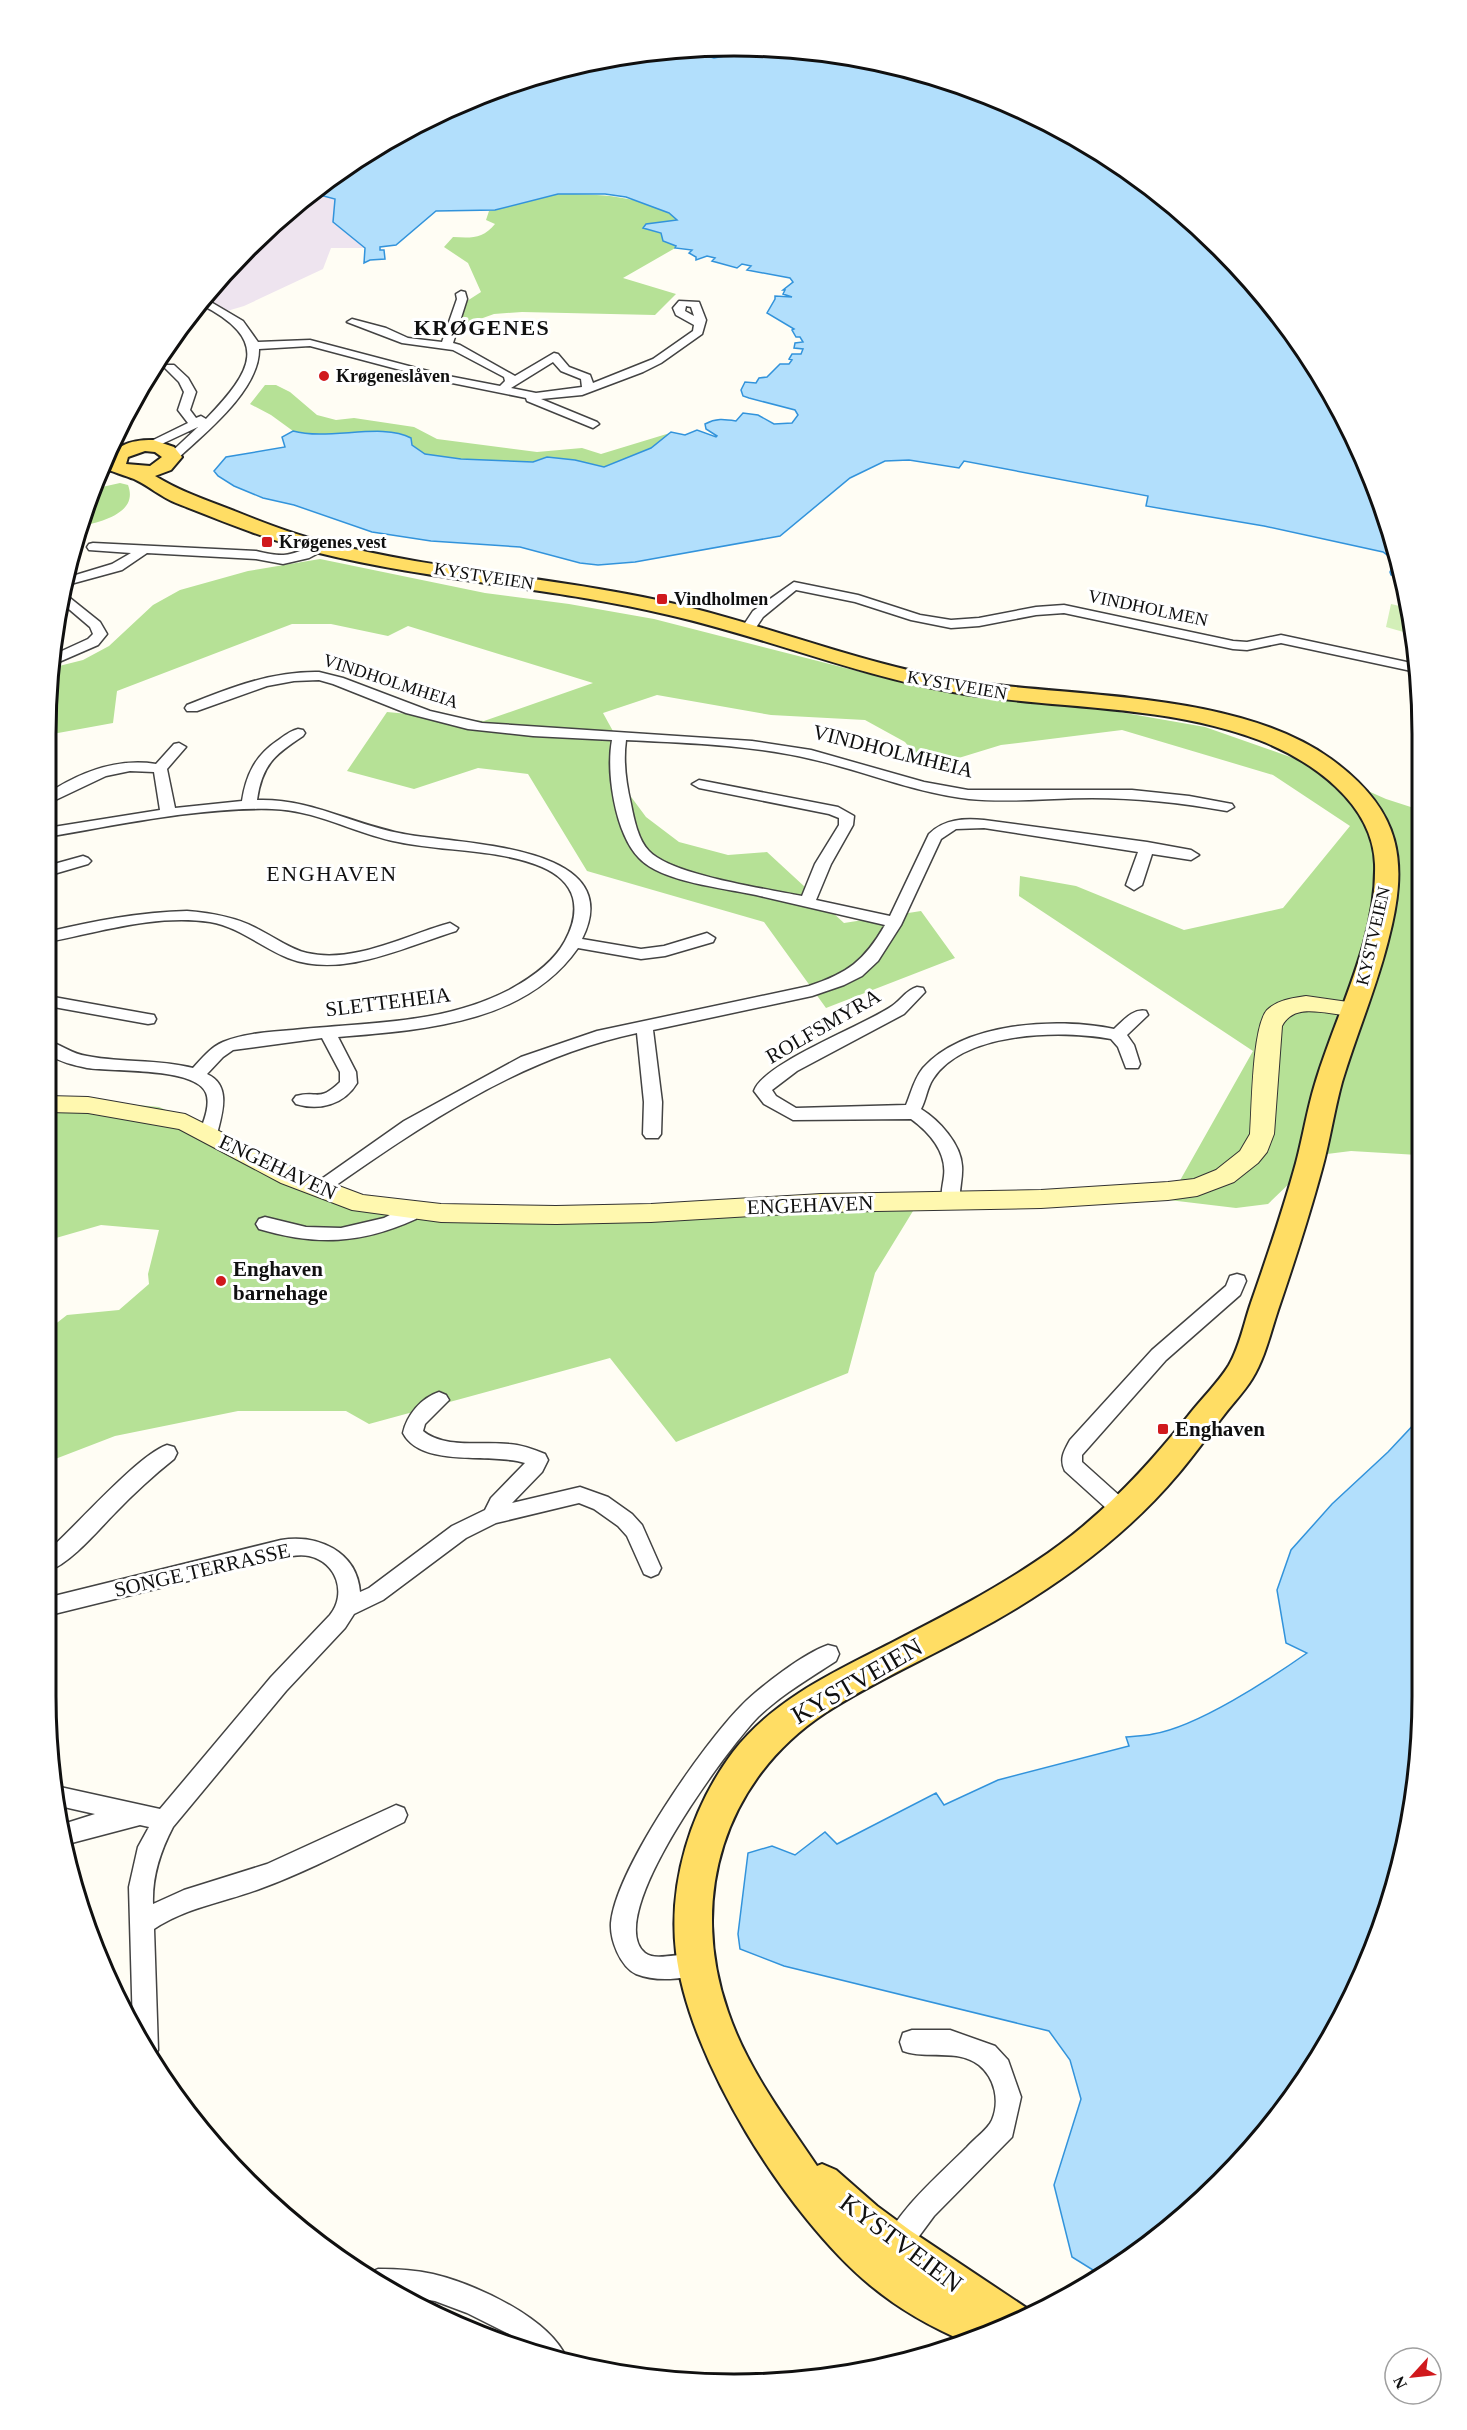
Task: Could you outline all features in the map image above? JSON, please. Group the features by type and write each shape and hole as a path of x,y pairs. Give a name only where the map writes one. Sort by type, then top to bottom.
{"main road":[{"path":"123,454 162,447 167,450 169,460 150,471 136,472"},
{"name":"KYSTVEIEN","path":"123,454 136,472 182,499 196,502 263,530 322,548 377,560 616,597 748,630 859,664 953,686 1024,697 1148,708 1214,718 1273,737 1316,759 1335,773 1366,805 1378,824 1386,847 1386,884 1382,908 1354,1009 1338,1093 1313,1150 1294,1220 1242,1370 1167,1465 1124,1512 1087,1545 1041,1578 970,1619 824,1695 794,1715 749,1758 726,1790 705,1838 692,1903 695,1964 707,2013 722,2049 765,2125 821,2207 849,2238 1003,2319"},
{"name":"KYSTVEIEN","path":"169,460 179,486 196,502"},
{"name":"KYSTVEIEN","path":"888,2257 914,2293 968,2324 982,2327"}],"street":[{"path":"447,344 462,299 461,294"},
{"path":"169,460 202,430 227,402 251,369 254,346 245,330 230,316 209,305"},
{"path":"352,322 382,330 406,341 447,344 504,372 511,382"},
{"path":"521,395 567,394 639,370 657,361 698,332 700,324"},
{"path":"254,346 310,343 521,395 593,424"},
{"path":"501,391 511,382 541,367 554,356 565,369 586,377 588,388"},
{"path":"170,367 188,386 190,392 184,410 195,424"},
{"path":"123,454 195,424 227,402"},
{"path":"93,547 256,555 281,561 302,557 322,548"},
{"path":"74,579 117,567 145,549"},
{"name":"VINDHOLMEN","path":"748,630 758,614 794,586 858,599 927,621 953,624 1048,608 1064,609 1233,645 1252,646 1281,639 1408,666"},
{"path":"60,657 93,642 100,634 95,625 69,602"},
{"name":"VINDHOLMHEIA","path":"192,708 251,686 281,679 313,676 334,679 383,700 465,724 496,729 729,742 789,750 843,761 934,789 965,794 1002,797 1137,794 1182,797 1227,807"},
{"path":"249,805 251,784 258,765 272,750 298,733"},
{"path":"620,736 617,759 621,790 633,838 646,857 663,867 686,875 894,922"},
{"path":"160,769 179,747"},
{"path":"56,794 70,784 116,768 160,769"},
{"path":"160,769 168,798 168,813"},
{"path":"699,784 833,810 847,816 846,825 823,864 808,901"},
{"name":"SLETTEHEIA","path":"56,832 168,813 249,805 282,805 312,811 392,837 499,853 549,865 562,872 576,887 584,905 582,920 572,942 542,978 522,991 479,1010 416,1025 228,1046 217,1053 197,1074"},
{"path":"320,1189 410,1125 527,1061 597,1036 787,998 840,981 860,970 882,947 934,837 941,830 956,824 984,824 1063,838 1147,847 1191,855"},
{"path":"1134,885 1147,847"},
{"path":"56,868 83,861"},
{"path":"56,934 130,921 174,916 203,916 231,922 291,954 322,960 357,955 450,928"},
{"path":"572,942 641,954 665,951 707,938"},
{"name":"ROLFSMYRA","path":"911,1111 793,1114 770,1100 763,1091 764,1087 792,1067 898,1010 917,992"},
{"path":"56,1002 148,1019"},
{"name":"ENGEHAVEN","path":"56,1104 88,1105 185,1122 290,1177 320,1189 361,1204 411,1210 556,1215 651,1213 821,1203 1041,1199 1168,1191 1197,1187 1225,1176 1249,1157 1262,1134 1270,1026 1273,1016 1290,1005 1319,1005 1354,1009"},
{"path":"1117,1035 1140,1015"},
{"path":"644,1026 653,1102 652,1134"},
{"path":"951,1200 953,1162 935,1132 918,1114 911,1111 916,1094 927,1074 942,1059 963,1047 992,1036 1028,1030 1074,1030 1117,1035 1126,1045 1132,1064"},
{"path":"302,1100 309,1102 330,1099 349,1083 348,1072 330,1033"},
{"path":"56,1054 91,1065 176,1069 197,1074 208,1081 215,1090 216,1100 208,1134"},
{"path":"265,1224 323,1236 382,1226 403,1218 410,1214 411,1210"},
{"path":"1124,1512 1072,1465 1072,1455 1077,1446 1159,1355 1233,1290 1237,1281"},
{"path":"439,1400 416,1420 413,1434 417,1440 425,1444 450,1448 531,1455 538,1460 535,1466 498,1504 492,1516"},
{"path":"56,1556 82,1535 147,1468 167,1453"},
{"path":"146,2035 141,1887 150,1847 165,1820 292,1667 347,1608 376,1594 459,1532 492,1516 580,1495 601,1503 626,1520 635,1531 651,1568"},
{"name":"SONGE TERRASSE","path":"56,1605 296,1547 313,1548 338,1563 348,1578 350,1596 347,1608"},
{"name":"KYSTVEIEN","path":"695,1964 657,1967 638,1962 629,1950 623,1923 631,1892 656,1844 724,1738 759,1704 828,1654"},
{"path":"63,1797 165,1820"},
{"path":"70,1832 140,1815"},
{"path":"143,1923 170,1906 257,1880 396,1815"},
{"path":"888,2257 925,2207 1003,2128 1009,2097 999,2069 986,2055 950,2042 912,2042"},
{"path":"391,2282 435,2288 472,2302 520,2326 539,2346"}],"shaded area":[{"path":"322,195 335,198 334,223 365,248 331,248 323,269 244,306 217,314 205,310 254,254"}],"green space":[{"path":"558,194 619,197 634,200 663,210 677,218 672,222 646,224 644,228 662,233 677,247 623,278 676,294 655,315 522,312 494,314 469,323 460,322 467,301 481,292 468,263 444,247 453,237 465,238 481,235 490,229 495,224 486,220 489,211"},
{"path":"265,385 276,385 290,392 317,415 336,420 354,418 414,427 437,439 537,452 582,448 601,454 670,433 651,448 604,467 575,460 547,457 533,462 461,459 424,454 412,445 293,431 271,415 250,404"},
{"path":"120,483 128,485 130,495 128,503 115,515 89,524 91,516 102,487"},
{"path":"320,559 485,593 569,604 654,619 912,685 1009,701 1108,710 1205,727 1296,759 1386,799 1412,807 1412,1155 1351,1151 1319,1155 1268,1204 1236,1208 1169,1200 1253,1051 1019,896 1020,876 1076,886 1184,930 1283,908 1350,826 1273,775 1122,730 1001,745 926,768 905,742 865,720 771,715 657,695 603,713 625,753 620,782 646,817 679,842 728,855 767,852 844,923 921,911 955,958 826,1008 764,922 587,871 528,774 478,768 414,789 347,771 387,712 484,721 593,683 408,626 388,636 331,624 292,624 117,691 113,723 56,733 59,666 83,660 109,646 153,605 180,590 248,571"},
{"path":"1391,604 1399,606 1404,632 1386,627"},
{"path":"56,1098 159,1107 373,1201 433,1215 913,1211 875,1273 848,1373 676,1442 610,1358 369,1424 346,1411 238,1411 115,1436 56,1459 56,1324 67,1315 119,1310 149,1284 148,1274 159,1230 101,1225 56,1238"}],"water":[{"path":"689,57 778,57 822,61 909,79 951,91 1033,125 1072,146 1146,196 1213,254 1243,286 1297,357 1321,394 1342,434 1376,516 1387,555 1383,552 1264,526 1146,506 1148,496 964,461 959,468 909,460 885,461 850,478 780,536 635,562 598,565 580,563 520,547 431,541 372,532 294,505 263,498 234,486 218,476 214,471 226,457 285,447 282,437 293,431 307,434 385,432 411,438 412,445 425,454 461,459 533,462 547,457 575,460 604,467 651,448 671,432 685,435 697,430 716,437 706,429 705,424 720,420 736,421 743,413 758,415 774,424 792,423 798,415 795,410 743,396 741,390 745,382 756,383 759,378 767,377 780,364 789,364 792,354 801,354 803,349 794,348 795,343 803,342 800,337 796,337 792,330 794,329 767,313 775,296 792,297 783,294 785,290 783,290 793,282 790,278 747,270 751,266 742,264 737,268 712,261 715,258 707,256 696,260 696,257 689,253 692,250 675,248 676,246 663,241 661,233 643,228 646,224 677,220 669,213 626,197 605,194 558,194 495,210 436,211 396,245 380,247 380,250 384,250 385,259 370,260 364,263 365,248 333,222 335,199 322,196 395,146 434,125 516,91 601,69 645,61"},
{"path":"1412,1426 1410,1741 1406,1785 1398,1829 1376,1914 1342,1996 1321,2036 1271,2109 1243,2144 1181,2206 1094,2270 1072,2257 1054,2185 1081,2099 1070,2060 1049,2031 784,1966 740,1949 738,1934 748,1853 772,1846 795,1855 825,1832 837,1844 936,1793 944,1805 998,1780 1129,1746 1126,1737 1171,1730 1233,1701 1274,1676 1307,1653 1286,1643 1277,1590 1291,1550 1332,1504"}],"place":[{"name":"Krøgeneslåven","path":"324,376"},
{"name":"Krøgenes vest","path":"267,542"},
{"name":"Vindholmen","path":"662,599"},
{"name":"Enghaven barnehage","path":"221,1281"},
{"name":"Enghaven","path":"1163,1429"}],"district":[{"name":"KRØGENES","path":"482,327"},
{"name":"ENGHAVEN","path":"332,873"}]}
